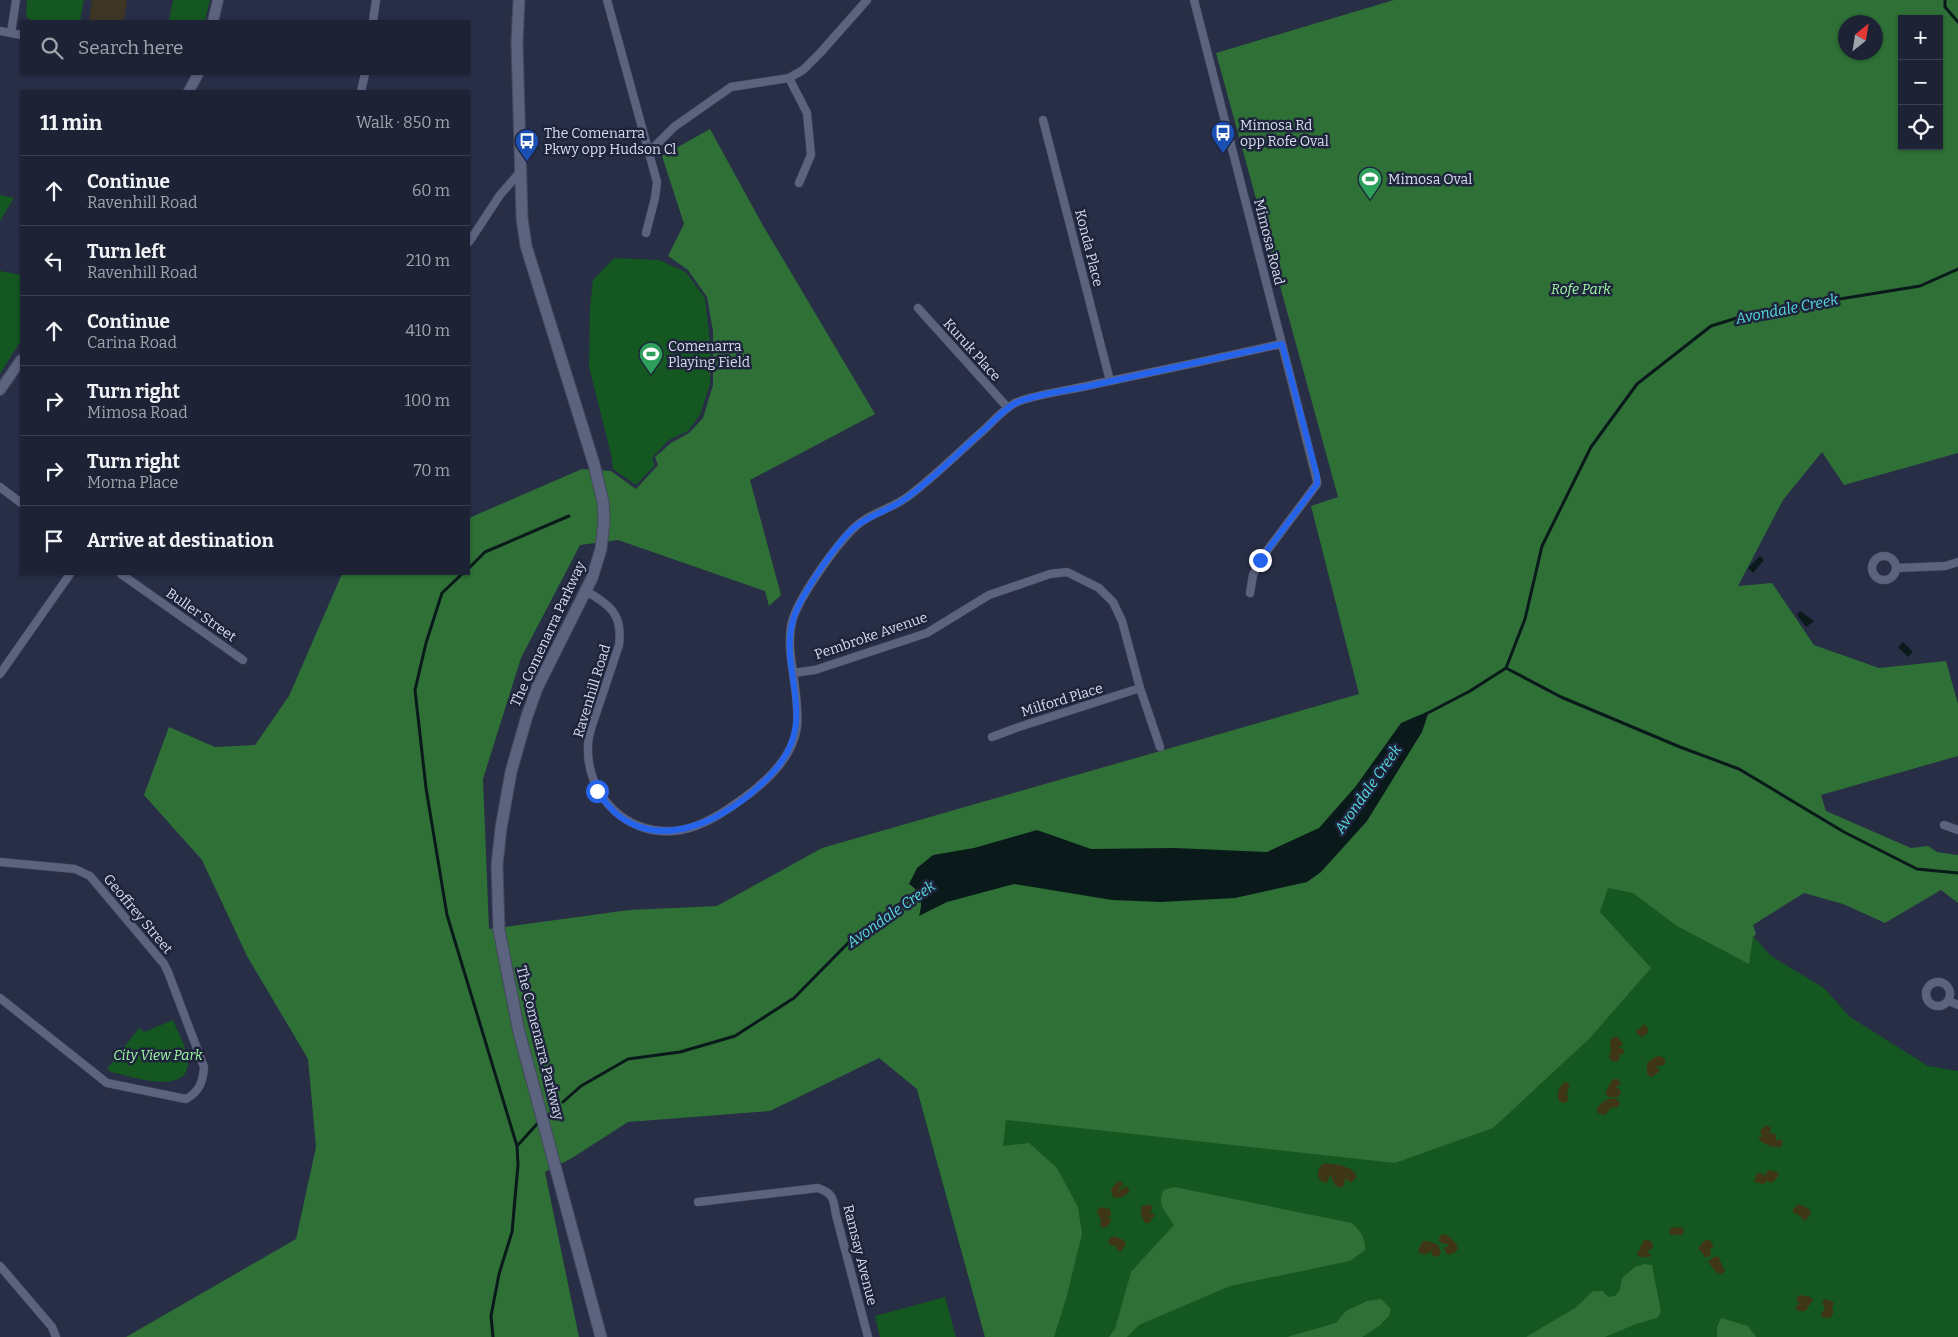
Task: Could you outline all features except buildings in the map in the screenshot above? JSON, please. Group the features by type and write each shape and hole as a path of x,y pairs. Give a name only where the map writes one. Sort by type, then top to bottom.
{"main road":[{"name":"The Comenarra Parkway","path":"519,0 517,43 522,218 531,266 602,490 604,513 603,538 597,564 586,591 537,688 516,752 501,828 497,865 497,903 504,962 519,1032 601,1337"}],"street":[{"path":"11,33 16,0"},
{"path":"213,20 218,0"},
{"path":"372,20 376,0"},
{"path":"607,0 655,173 657,190 646,233"},
{"path":"649,152 674,127 731,87 789,78 803,70 867,0"},
{"name":"Mimosa Road","path":"1194,0 1317,476 1317,484 1313,490 1260,560 1253,575 1250,593"},
{"path":"0,31 20,35"},
{"path":"190,90 197,75"},
{"path":"361,90 365,75"},
{"path":"789,78 807,113 812,155 799,183"},
{"name":"Konda Place","path":"1043,120 1110,381"},
{"path":"470,240 500,195 520,172"},
{"name":"Kuruk Place","path":"918,308 1008,408"},
{"name":"Ravenhill Road","path":"586,591 610,606 616,616 620,634 619,645 588,742 590,776 597,791 607,805 619,816 633,824 665,831 683,829 700,824 728,809 763,782 786,755 797,729 790,638 792,622 797,608 833,554 856,525 909,496 1015,403 1282,344"},
{"path":"0,390 20,361"},
{"path":"0,487 20,502"},
{"path":"1897,568 1945,566 1958,562"},
{"name":"Pembroke Avenue","path":"793,673 815,670 927,633 989,595 1050,574 1066,572 1100,588 1113,602 1122,621 1140,688 1160,747"},
{"path":"0,674 69,575"},
{"name":"Buller Street","path":"122,575 243,660"},
{"name":"Milford Place","path":"992,737 1140,688"},
{"path":"1944,825 1958,830"},
{"name":"Geoffrey Street","path":"0,862 75,869 90,876 164,964 204,1068 204,1079 199,1089 186,1099 107,1083 0,998"},
{"path":"1948,1001 1958,1005"},
{"name":"Ramsay Avenue","path":"698,1202 818,1188 826,1191 833,1197 868,1337"},
{"path":"0,1266 52,1327 56,1337"}],"shaded area":[{"path":"92,0 127,0 124,20 89,20"}],"green space":[{"path":"27,0 84,0 80,20 30,20 26,17"},
{"path":"173,0 210,0 205,20 169,20"},
{"name":"Rofe Park","path":"1394,0 1958,0 1958,453 1844,485 1822,452 1783,500 1738,586 1772,583 1814,645 1879,668 1946,661 1958,704 1958,756 1821,795 1826,811 1911,848 1928,846 1937,852 1958,855 1958,903 1941,890 1885,923 1843,904 1804,893 1753,925 1756,934 1753,937 1749,964 1677,926 1633,893 1608,888 1600,912 1651,968 1590,1038 1493,1128 1395,1163 1006,1120 1003,1146 1029,1143 1057,1168 1078,1207 1082,1234 1066,1299 1054,1337 985,1337 917,1089 879,1058 770,1111 628,1122 572,1158 545,1172 579,1337 126,1337 296,1239 316,1147 308,1059 247,956 202,860 144,795 169,727 215,747 255,745 289,696 342,575 470,575 470,518 582,469 611,471 636,489 658,465 655,457 671,443 689,433 703,418 713,385 713,331 707,297 688,270 668,256 684,224 662,156 710,129 761,222 875,414 750,480 781,595 769,606 765,591 618,540 580,545 521,658 483,779 489,929 629,910 717,906 822,848 1359,694 1311,506 1338,497 1216,53"},
{"path":"0,195 14,198 0,221"},
{"name":"Comenarra Playing Field","path":"614,258 659,260 686,272 705,298 711,350 710,384 700,415 688,431 669,440 652,458 655,465 636,485 613,469 589,367 590,307 593,280"},
{"path":"0,271 20,275 20,342 0,374"},
{"path":"1664,837 1771,956 1824,988 1850,1017 1928,1066 1958,1071 1958,1337 985,1337 849,841"},
{"name":"City View Park","path":"173,1020 184,1045 188,1061 186,1072 179,1078 157,1082 111,1072 107,1069 139,1028 144,1032"},
{"path":"1174,1187 1352,1223 1362,1235 1365,1242 1365,1250 1350,1261 1230,1286 1139,1325 1127,1337 1109,1337 1115,1329 1131,1272 1174,1225 1163,1208 1161,1200 1164,1190"},
{"path":"1644,1264 1652,1265 1661,1312 1657,1318 1636,1324 1605,1337 1526,1337 1575,1308 1593,1291 1603,1291 1608,1297 1615,1296 1620,1290 1622,1278 1635,1267"},
{"path":"945,1297 956,1337 880,1337 875,1316"},
{"path":"1381,1299 1391,1309 1389,1316 1379,1326 1362,1337 1287,1337 1336,1323 1346,1311 1367,1301"},
{"path":"1721,1318 1748,1326 1756,1337 1717,1337 1717,1327"}],"sand":[{"path":"1644,1024 1648,1029 1647,1034 1641,1037 1636,1033 1637,1029 1640,1029"},
{"path":"1618,1037 1623,1044 1618,1048 1622,1048 1624,1051 1623,1054 1618,1055 1620,1057 1618,1061 1614,1062 1609,1058 1611,1051 1610,1040"},
{"path":"1660,1056 1665,1059 1665,1063 1662,1066 1656,1066 1660,1071 1652,1077 1647,1075 1647,1063"},
{"path":"1613,1079 1618,1079 1621,1084 1616,1087 1621,1091 1619,1097 1608,1097 1605,1093"},
{"path":"1566,1082 1570,1085 1567,1092 1568,1100 1565,1103 1560,1102 1558,1090"},
{"path":"1616,1098 1620,1103 1618,1107 1611,1108 1605,1115 1597,1113 1597,1108 1603,1102"},
{"path":"1765,1126 1771,1127 1770,1134 1774,1133 1776,1141 1779,1139 1783,1142 1781,1147 1768,1145 1758,1138 1762,1136 1760,1131"},
{"path":"1323,1164 1348,1168 1357,1177 1351,1183 1345,1178 1344,1186 1340,1188 1335,1185 1330,1175 1327,1183 1323,1182 1319,1178 1318,1173"},
{"path":"1768,1170 1778,1172 1779,1175 1772,1183 1767,1181 1764,1184 1754,1182 1757,1173 1762,1173 1764,1176"},
{"path":"1118,1181 1122,1182 1123,1185 1119,1191 1126,1186 1130,1191 1118,1198 1113,1197 1111,1189"},
{"path":"1149,1204 1153,1207 1150,1212 1155,1215 1149,1223 1145,1223 1141,1215 1141,1207"},
{"path":"1799,1204 1809,1209 1811,1213 1805,1221 1793,1212 1793,1209"},
{"path":"1100,1207 1110,1209 1111,1216 1107,1217 1111,1219 1108,1226 1103,1228 1100,1225 1101,1220 1097,1211"},
{"path":"1672,1227 1683,1228 1684,1232 1682,1235 1671,1235 1669,1231"},
{"path":"1444,1234 1450,1237 1458,1249 1449,1255 1445,1252 1444,1248 1448,1244 1443,1244 1439,1241 1439,1237"},
{"path":"1115,1236 1126,1243 1121,1252 1117,1250 1116,1246 1110,1245 1108,1241 1111,1237"},
{"path":"1644,1240 1651,1241 1653,1245 1653,1248 1647,1251 1651,1255 1649,1257 1639,1257 1637,1254"},
{"path":"1709,1240 1713,1247 1710,1249 1711,1254 1705,1257 1698,1248 1704,1241"},
{"path":"1423,1241 1438,1245 1441,1252 1439,1256 1435,1257 1431,1251 1425,1255 1420,1253 1418,1250"},
{"path":"1718,1256 1725,1271 1722,1274 1717,1273 1708,1262"},
{"path":"1801,1295 1811,1297 1813,1300 1805,1311 1798,1311 1795,1308 1799,1304 1796,1298"},
{"path":"1825,1299 1834,1302 1832,1308 1834,1312 1830,1318 1822,1317 1821,1313 1825,1309 1822,1301"}],"water":[{"path":"1760,556 1764,560 1753,573 1748,568"},
{"path":"1800,611 1814,621 1806,627 1797,615"},
{"path":"1903,642 1913,652 1908,657 1898,647"},
{"path":"1429,711 1422,732 1367,821 1321,872 1307,882 1235,898 1161,902 1112,900 1014,884 947,902 919,916 921,906 919,894 909,884 917,868 933,855 974,848 1037,830 1091,849 1174,848 1267,852 1319,828 1356,786 1401,723"}],"waterway":[{"path":"1945,0 1945,7 1958,22"},
{"name":"Avondale Creek","path":"1426,714 1470,691 1506,668 1525,619 1542,546 1591,447 1637,384 1711,326 1753,313 1920,286 1958,269"},
{"path":"470,567 485,552 569,516"},
{"path":"461,575 442,593 426,643 415,690 426,788 447,915 517,1146"},
{"path":"1506,668 1561,697 1680,747 1739,769 1844,832 1917,869 1958,873"},
{"name":"Avondale Creek","path":"563,1102 581,1086 628,1059 680,1052 735,1036 794,998 853,938 919,890"},
{"name":"Avondale Creek","path":"493,1337 491,1316 499,1274 512,1232 518,1165 517,1146 538,1123"}],"place":[{"name":"Mimosa Rd opp Rofe Oval","path":"1223,154"},
{"name":"The Comenarra Pkwy opp Hudson Cl","path":"527,162"},
{"name":"Mimosa Oval","path":"1370,200"},
{"name":"Comenarra Playing Field","path":"651,375"}],"route":[{"path":"597,791 607,805 619,816 633,824 665,831 683,829 700,824 728,809 763,782 786,755 797,729 790,638 792,622 797,608 807,592 856,525 894,506 913,493 1015,403 1282,344 1317,476 1317,484 1260,560"}]}
